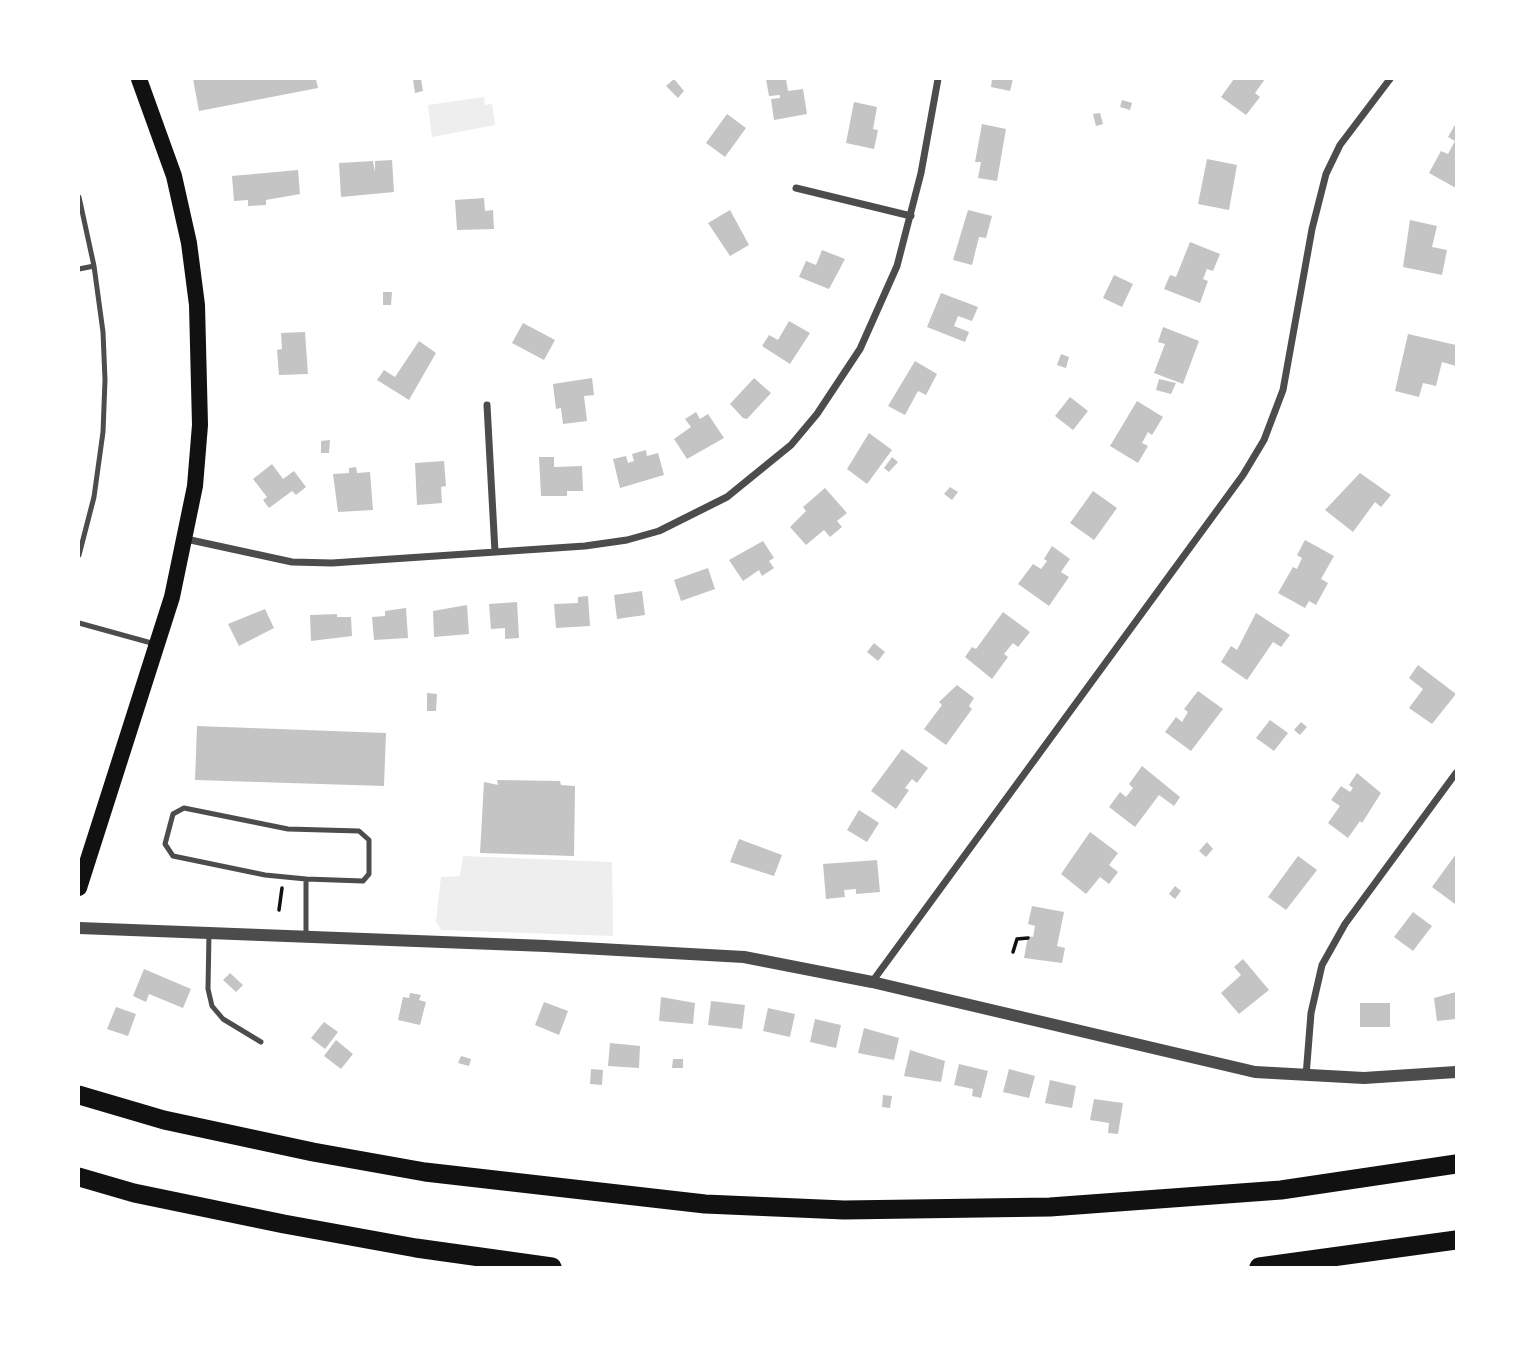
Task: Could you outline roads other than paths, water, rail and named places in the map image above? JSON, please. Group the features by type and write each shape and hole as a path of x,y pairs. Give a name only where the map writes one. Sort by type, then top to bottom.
{"highway":[{"path":"79,1095 164,1119 313,1152 425,1172 705,1204 844,1210 1050,1207 1281,1190 1456,1164"},
{"path":"79,1177 134,1193 284,1224 416,1248 552,1267"},
{"path":"1259,1267 1456,1240"}],"main road":[{"path":"79,888 158,645 186,539 195,486 200,425 197,305 189,243 174,176 139,79"}],"street":[{"path":"186,539 292,562 332,563 585,546 638,537 692,516 727,497 760,473 791,445 817,414 853,360 897,266 911,216 938,79"},
{"path":"872,982 1243,475 1264,440 1283,390 1312,229 1326,174 1340,145 1390,79"},
{"path":"796,188 911,216"},
{"path":"488,405 495,552"},
{"path":"1306,1077 1311,1013 1322,965 1345,924 1456,773"},
{"path":"79,929 732,956 872,982 1205,1062 1306,1077 1364,1078 1456,1072"}],"lane":[{"path":"79,197 94,266 103,332 103,432 94,497 79,555"},
{"path":"79,269 94,266"},
{"path":"79,623 158,645"},
{"path":"184,808 288,828 359,831 369,840 369,874 362,881 306,879 173,856 165,844 173,814 184,808"},
{"path":"306,879 306,937"},
{"path":"209,933 208,989 212,1006 223,1019 261,1042"}]}
